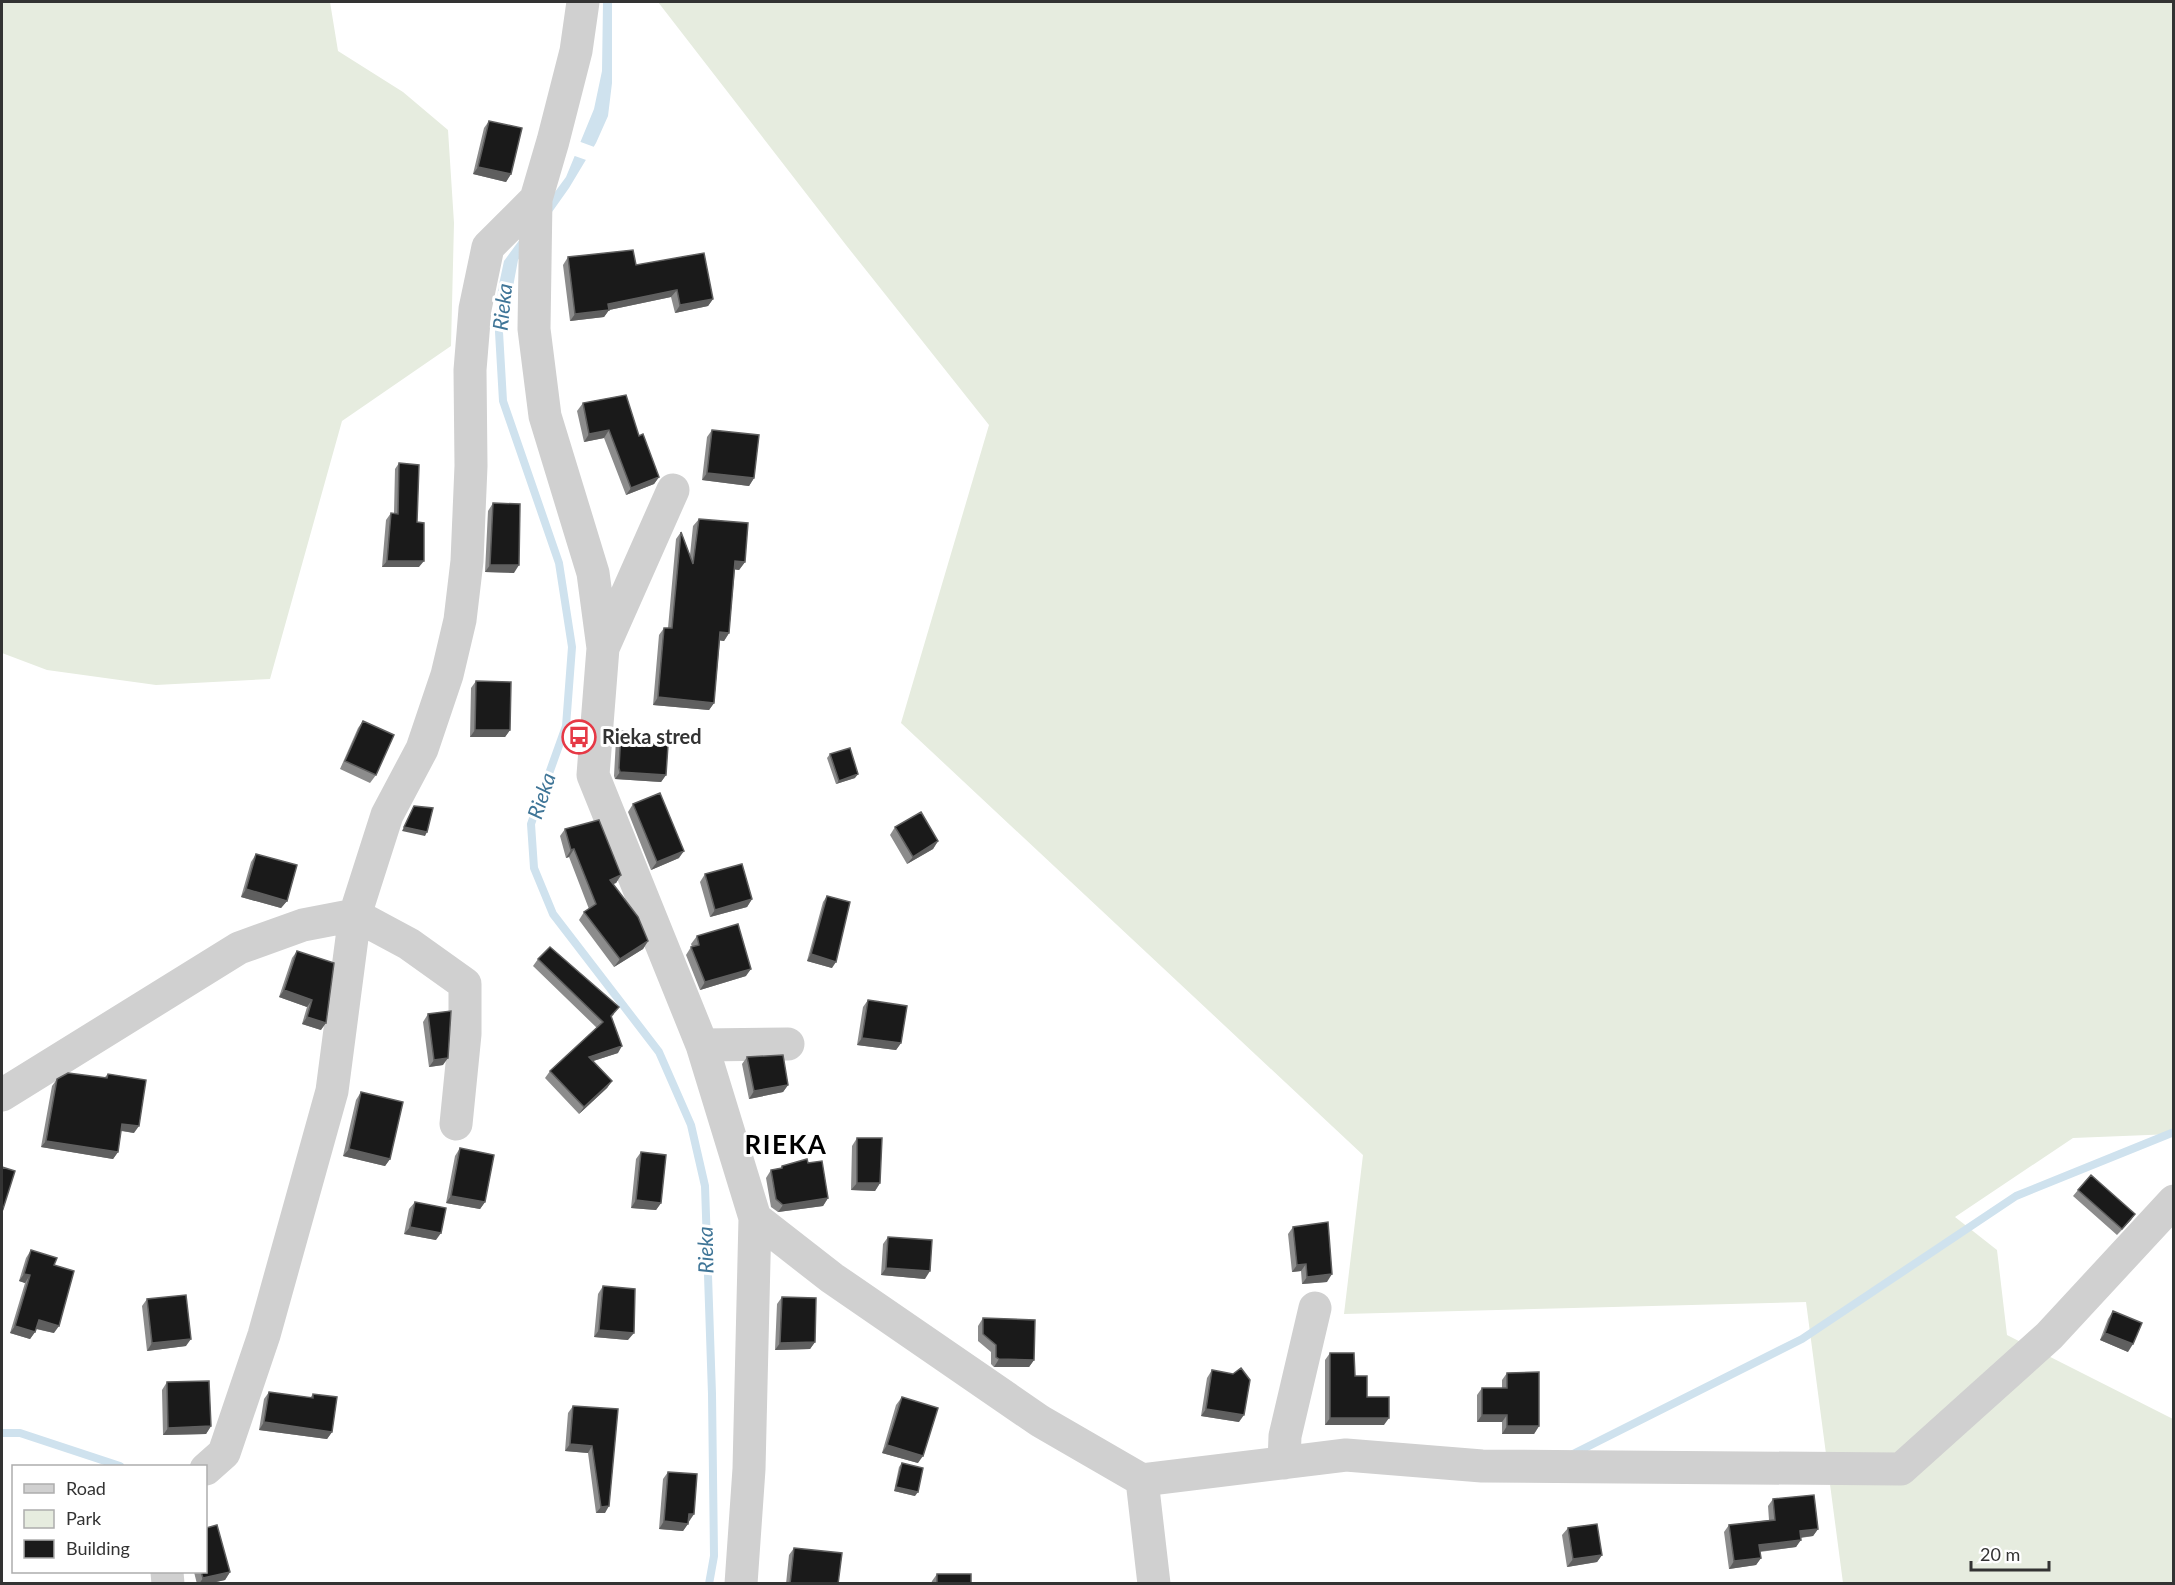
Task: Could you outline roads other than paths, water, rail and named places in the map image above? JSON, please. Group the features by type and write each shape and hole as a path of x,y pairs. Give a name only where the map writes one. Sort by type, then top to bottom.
{"street":[{"path":"583,2 576,51 536,202 534,328 545,416 593,573 603,648 593,776 702,1045 755,1218 749,1468 741,1584"},
{"path":"207,1468 224,1453 264,1335 332,1090 355,915 387,815 422,749 447,675 460,620 467,561 471,466 471,360 475,309 488,247 536,202"},
{"path":"603,648 673,490"},
{"path":"2,1095 239,948 303,925 355,915 409,944 465,984 465,1034 456,1124"},
{"path":"702,1045 788,1044"},
{"path":"755,1218 832,1278 1040,1421 1142,1480 1346,1455 1482,1466 1901,1469 2049,1336 2174,1201"},
{"path":"1284,1462 1285,1436 1315,1308"},
{"path":"1142,1480 1154,1584"}],"water":[{"name":"Rieka","path":"603,2 612,2 612,83 608,116 596,143 569,188 518,260 507,319 499,326 496,318 498,289 504,261 566,177 594,109 602,71"}],"waterway":[{"name":"Rieka","path":"501,316 499,332 503,401 559,563 572,647 566,726 531,824 534,868 553,914 659,1052 691,1125 705,1186 712,1394 714,1556 709,1584"},
{"path":"1571,1455 1802,1339 2016,1196 2174,1132"},
{"path":"2,1433 20,1433 117,1465"}],"place":[{"name":"Rieka stred","path":"579,737"}],"district":[{"name":"RIEKA","path":"786,1145"}]}
